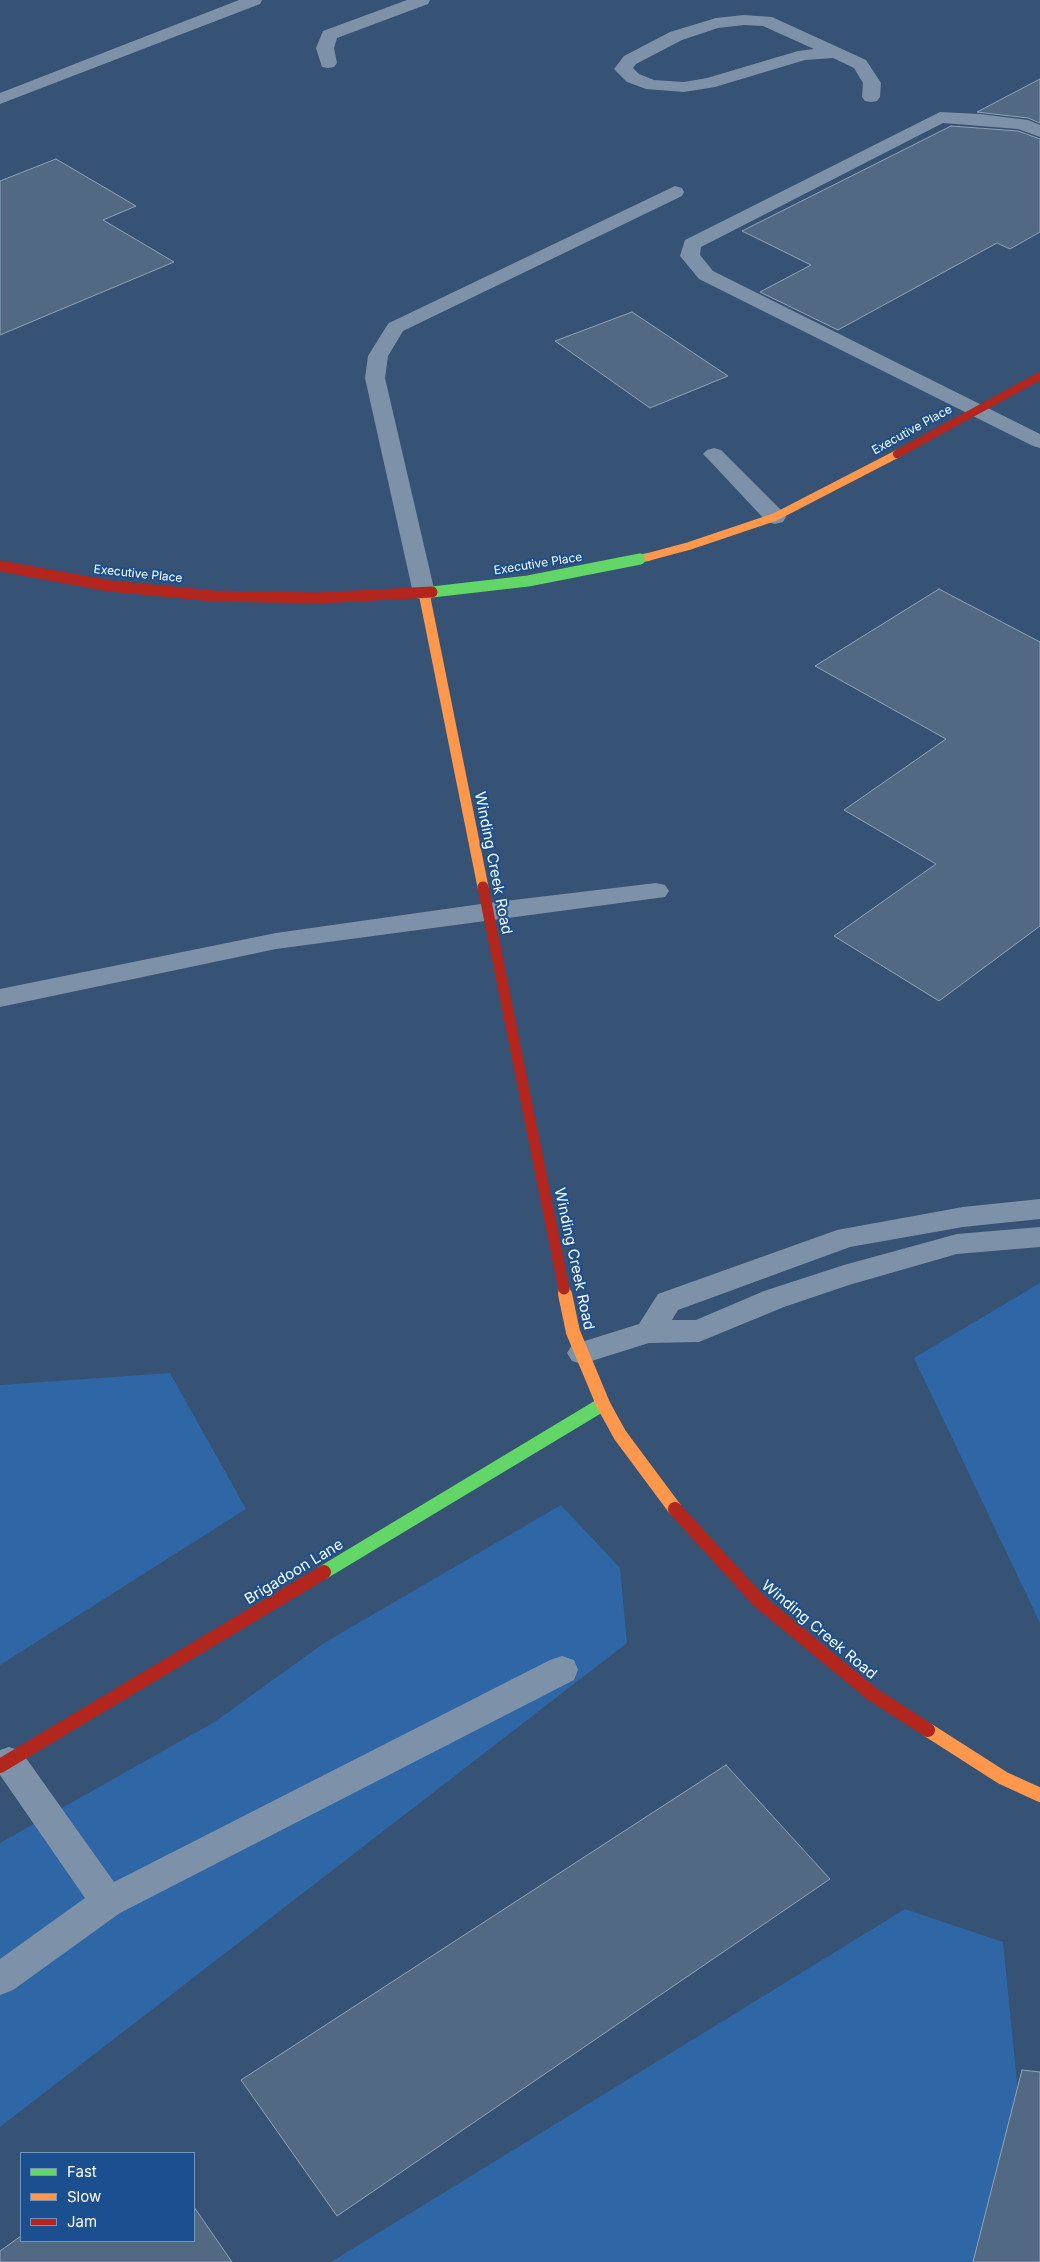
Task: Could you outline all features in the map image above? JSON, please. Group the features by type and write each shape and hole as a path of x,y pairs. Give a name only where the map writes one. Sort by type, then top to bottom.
{"street":[{"name":"Executive Place","path":"0,566 110,586 213,596 318,598 424,593 528,581 627,562 689,546 775,517 880,464 1040,376"},
{"name":"Winding Creek Road","path":"424,593 573,1332 603,1404 620,1435 669,1502 759,1601 872,1694 1003,1778 1040,1795"},
{"name":"Brigadoon Lane","path":"4,1764 603,1404"}],"lane":[{"path":"0,99 254,0"},
{"path":"328,63 325,48 329,35 422,0"},
{"path":"835,53 804,55 709,83 684,88 652,85 633,78 623,69 630,60 676,36 716,23 744,20 766,21 860,64 872,83 871,96"},
{"path":"1040,132 1022,124 940,117 692,244 690,256 706,276 1040,442"},
{"path":"424,593 375,378 378,356 396,327 675,192"},
{"path":"714,454 775,517"},
{"path":"0,998 85,982 276,941 488,911 656,891"},
{"path":"649,1332 668,1302 847,1237 963,1217 1040,1209"},
{"path":"582,1353 649,1332 699,1331 774,1299 844,1276 957,1244 1040,1237"},
{"path":"0,1979 108,1902 562,1670"},
{"path":"4,1764 108,1902"}],"shaded area":[{"path":"1040,1283 1040,1623 914,1358"},
{"path":"170,1373 246,1509 0,1665 0,1385"},
{"path":"561,1505 620,1568 627,1643 0,2127 0,1843 216,1721 324,1643"},
{"path":"905,1909 1003,1942 1035,2262 331,2262"}],"building":[{"path":"1040,79 1040,123 1028,118 977,112"},
{"path":"951,126 1018,131 1040,139 1040,232 1010,249 997,243 838,330 760,292 811,265 742,231"},
{"path":"56,159 136,206 103,220 174,262 0,335 0,181"},
{"path":"632,312 728,376 650,408 555,341"},
{"path":"939,589 1040,642 1040,926 939,1001 834,936 936,864 844,810 946,739 815,666"},
{"path":"726,1765 830,1879 337,2216 241,2080"},
{"path":"1022,2070 1040,2072 1040,2262 973,2262"},
{"path":"195,2208 232,2262 0,2262 0,2251 20,2237 20,2242 195,2242"}],"traffic: fast":[{"path":"432,592 528,581 648,557"},
{"path":"324,1572 603,1404"}],"traffic: slow":[{"path":"648,557 689,546 775,517 897,454"},
{"path":"424,593 483,887"},
{"path":"564,1289 573,1332 603,1404 620,1435 675,1509"},
{"path":"928,1730 1003,1778 1040,1795"}],"traffic: jam":[{"path":"897,454 1040,376"},
{"path":"0,566 110,586 213,596 318,598 432,592"},
{"path":"483,887 564,1289"},
{"path":"675,1509 759,1601 872,1694 928,1730"},
{"path":"0,1766 324,1572"}]}
